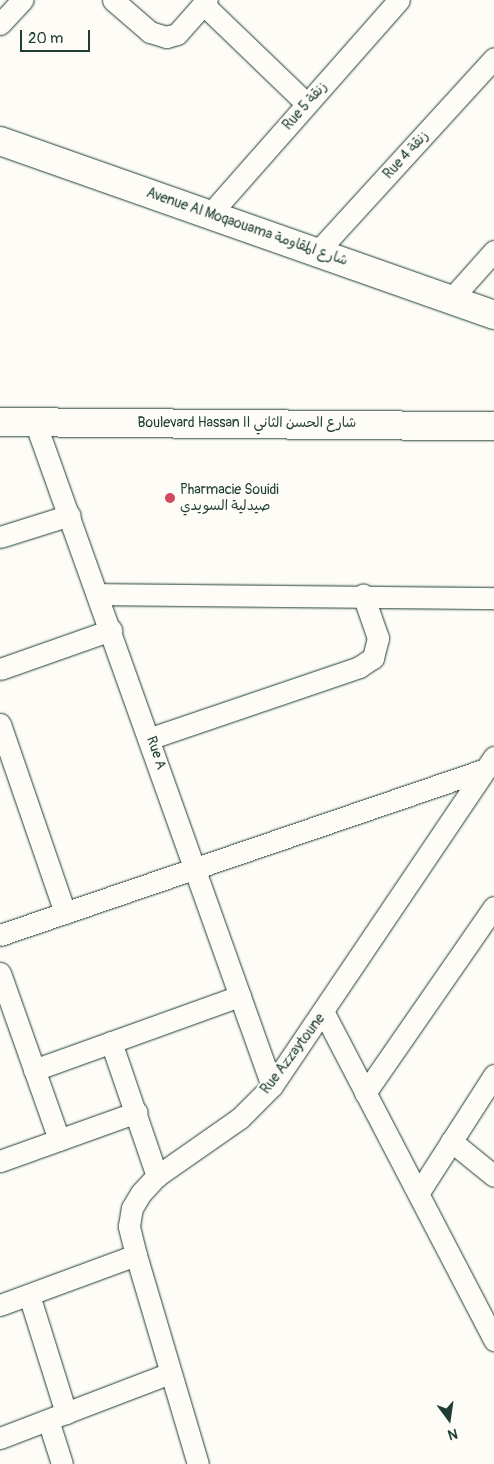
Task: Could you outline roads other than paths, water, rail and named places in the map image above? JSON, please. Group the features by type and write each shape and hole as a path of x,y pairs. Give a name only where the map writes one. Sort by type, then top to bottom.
{"street":[{"path":"0,24 22,0"},
{"path":"114,0 150,32 171,37 205,2 307,104"},
{"name":"Rue 5 زنقة","path":"211,213 399,0"},
{"name":"Rue 4 زنقة","path":"318,251 494,58"},
{"name":"Avenue Al Moqaouama شارع المقاومة","path":"0,141 211,213 452,298 494,315"},
{"path":"452,298 494,251"},
{"name":"Boulevard Hassan II شارع الحسن الثاني","path":"0,422 494,426"},
{"name":"Rue A","path":"35,422 151,738 272,1086"},
{"path":"0,537 70,515"},
{"path":"98,594 363,595 494,598"},
{"path":"151,738 341,674 373,658 378,638 363,595"},
{"path":"0,669 111,630"},
{"path":"0,724 65,913"},
{"path":"0,935 488,764"},
{"name":"Rue Azzaytoune","path":"198,1464 168,1374 136,1255 130,1226 132,1208 157,1176 240,1118 272,1086 324,1013 488,764"},
{"path":"365,1094 494,907"},
{"path":"0,972 59,1140"},
{"path":"34,1070 240,996"},
{"path":"324,1013 365,1094 419,1192 494,1340"},
{"path":"111,1042 137,1112 157,1176"},
{"path":"419,1192 494,1075"},
{"path":"0,1161 137,1112"},
{"path":"451,1141 494,1176"},
{"path":"0,1306 136,1255"},
{"path":"29,1295 57,1417 62,1464"},
{"path":"0,1438 168,1374"}],"place":[{"name":"Pharmacie Souidi صيدلية السويدي","path":"170,498"}]}
